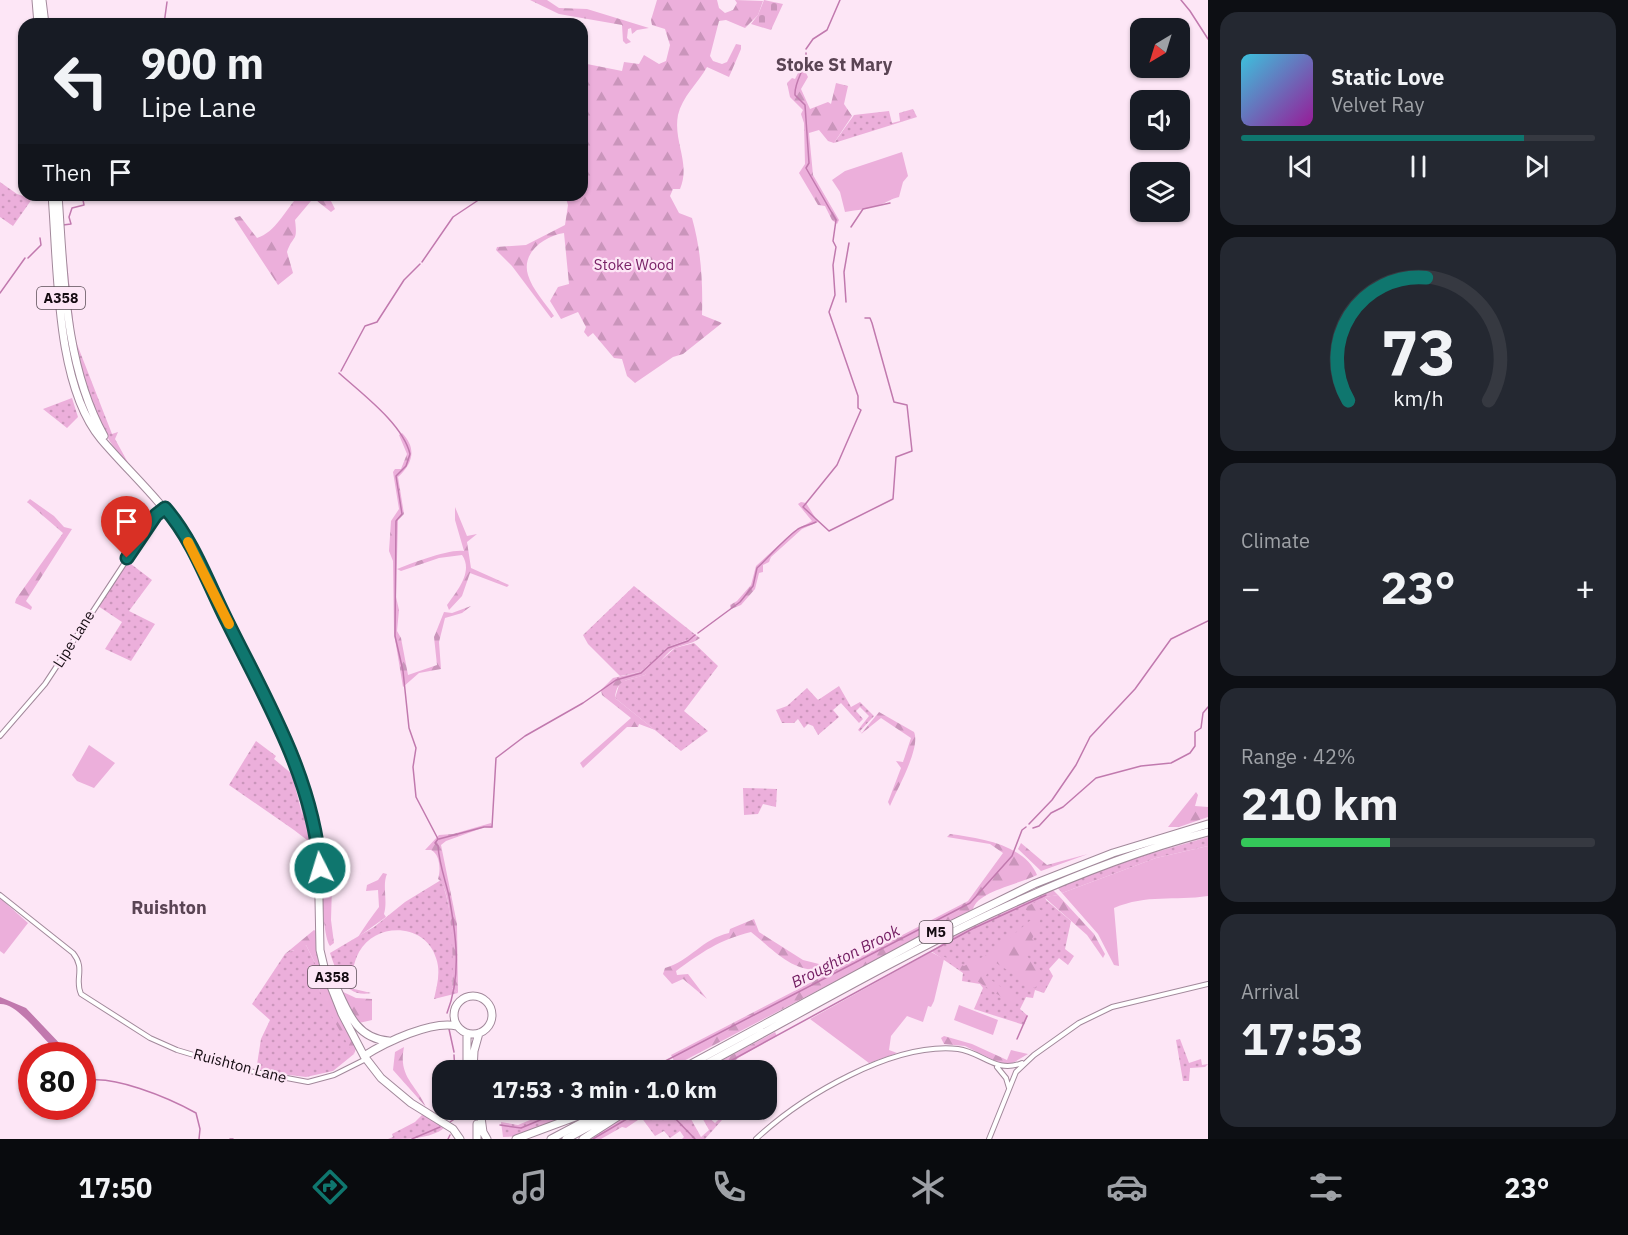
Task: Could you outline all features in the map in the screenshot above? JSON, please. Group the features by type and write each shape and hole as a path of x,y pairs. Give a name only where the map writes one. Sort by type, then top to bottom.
{"highway":[{"path":"36,0 38,18"},
{"path":"42,0 44,18"},
{"name":"A358","path":"53,201 57,224"},
{"name":"A358","path":"58,201 63,326 70,371 88,417 107,444 165,508 194,553 296,763 316,836 320,868 319,928 325,971 342,1014 365,1057 395,1091 453,1129 460,1139"},
{"name":"M5","path":"698,1060 924,939 1025,888 1113,853 1208,824"},
{"name":"M5","path":"714,1060 1018,899 1115,860 1208,831"},
{"name":"A358","path":"319,928 329,970 353,1022 368,1036 389,1041"},
{"path":"365,1057 389,1041 445,1023 454,1013 459,1001 465,997 478,996 484,999 489,1003 493,1015 489,1026 479,1033 468,1034 457,1026 445,1023"},
{"path":"454,1013 457,1026"},
{"path":"474,1060 479,1033"},
{"path":"365,1057 413,1034"},
{"path":"467,1060 468,1034"},
{"path":"516,1139 567,1120"},
{"path":"551,1139 587,1120"},
{"path":"566,1139 601,1120"},
{"path":"583,1139 612,1120"},
{"path":"477,1139 478,1121"},
{"path":"478,1121 487,1139"}],"street":[{"name":"Lipe Lane","path":"0,736 45,684 147,529 165,508"},
{"name":"Ruishton Lane","path":"0,895 73,953 81,966 78,985 81,994 128,1022 135,1030 177,1050 228,1066 309,1082 328,1077 356,1064 365,1057"},
{"path":"1005,1076 1009,1067 1022,1063 1079,1023 1112,1007 1208,984"},
{"path":"756,1139 785,1115 821,1091 892,1059 928,1050 954,1048 994,1064 1009,1067 1016,1072"},
{"path":"989,1139 1016,1072 1022,1063"},
{"path":"994,1064 1005,1076 1009,1089"},
{"path":"1005,1076 1014,1078"}],"green space":[{"path":"530,0 547,0 559,8 587,9 649,28 637,30 632,34 631,28 628,29 627,38 631,42 626,44 623,41 622,25 559,14"},
{"name":"Stoke Wood","path":"657,0 717,0 719,8 725,13 733,10 737,3 735,0 763,1 758,15 745,28 726,20 719,21 710,56 713,61 722,64 727,62 736,44 741,45 729,77 707,67 687,96 678,115 677,125 684,170 680,189 673,189 670,196 679,213 692,218 701,266 702,315 722,323 683,354 673,357 635,383 627,376 622,359 614,358 593,333 588,337 584,332 586,327 578,312 561,319 550,301 558,287 569,284 564,233 542,242 531,253 528,260 528,275 554,316 551,318 512,266 496,250 497,247 526,245 565,225 567,201 588,201 588,64 622,71 624,62 639,64 644,55 659,64 666,61 670,45 665,29 652,25 651,20"},
{"path":"764,0 783,4 771,30 751,24 758,15"},
{"path":"802,65 808,77 801,89 810,109 828,102 831,104 836,83 848,86 844,104 852,116 834,143 828,141 819,130 809,133 813,175 839,220 837,224 832,220 825,206 818,205 799,173 805,164 804,123 801,114 803,110 790,97 787,83 792,78 795,79"},
{"path":"913,109 917,117 834,143 854,115 889,111 892,123 900,121 899,113"},
{"path":"902,152 908,176 903,182 899,197 872,207 845,212 840,192 832,180 845,171"},
{"path":"0,182 18,194 18,201 31,201 13,226 0,217"},
{"path":"294,201 311,201 295,220 295,235 287,252 293,273 278,285 234,218 240,216 257,238 275,226"},
{"path":"317,201 331,201 335,209 331,212"},
{"path":"66,253 75,339 112,434 118,432 115,439 132,470 104,431 85,386 74,338 70,314"},
{"path":"72,398 78,417 67,428 43,409"},
{"path":"402,433 410,444 411,456 407,467 398,477 404,514 398,520 396,597 399,610 397,631 401,638 408,675 437,665 434,637 444,612 452,613 471,606 462,613 445,618 439,642 441,669 419,673 403,687 394,633 393,561 389,551 391,521 399,509 393,472 395,469 401,469 407,454 399,435"},
{"path":"30,499 54,516 64,527 72,529 26,601 32,607 31,610 15,603 16,599 63,533 27,502"},
{"path":"806,503 818,522 802,529 771,557 769,562 763,565 763,572 759,573 755,589 741,605 731,609 730,605 737,601 751,585 756,566 794,531 812,521 798,504"},
{"path":"455,507 467,536 477,534 467,542 471,568 509,585 507,587 470,573 462,596 449,610 447,605 465,575 465,561 462,555 439,558 401,571 397,569 440,554 464,551 455,520"},
{"path":"127,561 152,580 129,611 155,624 131,661 105,649 122,622 98,606"},
{"path":"634,586 697,636 671,646 640,672 620,676 588,644 583,635"},
{"path":"697,636 700,638 669,652 649,673 625,681 618,686 615,698 655,730 639,724 638,727 627,727 583,768 580,763 631,718 602,695 601,690 613,678 640,672 671,646"},
{"path":"694,643 718,666 684,711 708,731 681,751 615,698 620,682 645,675 675,648"},
{"path":"839,686 851,707 860,702 874,716 860,731 863,734 858,730 869,716 860,707 856,711 863,719 859,723 841,703 833,710 839,717 818,735 813,726 808,724 804,728 798,719 794,723 782,723 776,710 787,706 807,688 818,700"},
{"path":"879,712 914,732 915,739 911,758 890,806 888,802 901,768 896,761 903,762 911,738 881,718 861,734"},
{"path":"256,741 276,756 274,759 292,774 306,830 294,830 229,785"},
{"path":"89,745 115,763 94,788 77,781 72,775"},
{"path":"288,753 309,825 316,888 307,840 294,830 305,829 298,792 286,757"},
{"path":"743,788 777,789 776,807 763,804 758,814 744,815"},
{"path":"1196,792 1198,795 1195,806 1208,807 1208,817 1179,827 1168,827"},
{"path":"491,823 493,828 485,827 446,841 441,845 457,924 458,993 452,988 453,964 447,897 438,879 439,863 436,855 431,850 425,850 439,835 453,834"},
{"path":"950,834 1000,844 1022,856 1037,875 983,897 973,909 686,1060 674,1060 671,1055 968,901 1003,853 990,844 947,837"},
{"path":"1208,837 1208,846 1156,858 1062,893 1057,887 1139,857"},
{"path":"1021,843 1047,865 1088,854 1041,871 1018,849"},
{"path":"1208,846 1208,896 1149,899 1114,908 1119,966 1114,965 1098,934 1062,893 1156,858"},
{"path":"383,873 387,874 384,914 386,917 358,937 379,907 378,890 366,891 367,885 378,880"},
{"path":"326,874 332,886 331,920 334,943 330,946 323,910 323,888"},
{"path":"441,880 448,904 452,933 452,988 458,993 434,999 438,968 431,946 422,938 400,930 377,935 367,942 357,956 350,988 371,993 362,994 348,988 339,976 330,953 374,927 405,902"},
{"path":"1052,889 1058,895 1045,897 1071,921 1065,949 1074,956 1068,965 1059,958 1049,969 1053,976 1044,993 1035,990 1033,998 1026,997 1020,1009 1028,1016 1024,1025 974,1009 983,988 980,984 962,981 963,973 931,951 954,936"},
{"path":"1058,895 1094,934 1105,954 1103,958 1087,935 1044,897"},
{"path":"0,898 28,923 4,954 0,951"},
{"path":"1043,898 1046,902 1036,907 1042,911 1039,926 1032,939 1035,942 1024,953 1044,974 1035,988 993,961 986,976 1017,999 1015,1005 932,951 964,966 993,952 1032,919 1031,914 1024,908"},
{"path":"754,919 759,932 803,960 823,965 840,962 840,965 813,970 791,963 751,932 711,947 676,971 677,975 688,974 707,999 683,979 672,984 663,974 665,968 674,965 711,940"},
{"path":"314,930 317,932 317,947 356,1049 354,1054 322,996 317,983 315,963 306,945 300,953 294,950 285,954"},
{"path":"306,945 315,963 318,987 354,1054 333,1071 306,1077 256,1071 261,1039 270,1020 252,1004 285,954"},
{"path":"931,952 944,959 934,1001 931,1007 928,1006 923,1022 907,1016 891,1036 889,1050 897,1053 869,1063 810,1019"},
{"path":"341,991 356,998 372,999 372,1020 359,1023"},
{"path":"959,1005 998,1020 993,1035 954,1020"},
{"path":"775,1032 777,1036 736,1060 723,1060"},
{"path":"944,1036 972,1044 1007,1060 1011,1050 1028,1054 1011,1064 999,1063 965,1046 944,1044 941,1038"},
{"path":"1180,1039 1189,1063 1201,1059 1202,1065 1208,1064 1205,1067 1190,1068 1189,1081 1183,1081 1176,1040"},
{"path":"404,1047 405,1073 426,1107 393,1070 395,1052"},
{"path":"423,1114 444,1128 425,1136 388,1139 393,1137 392,1134 415,1122"},
{"path":"530,1120 563,1120 522,1136 503,1137 501,1122 518,1125"},
{"path":"617,1120 638,1120 601,1139 587,1139"},
{"path":"643,1120 692,1120 701,1137 709,1130 703,1120 712,1120 715,1123 722,1120 705,1139 682,1139 684,1137 680,1131 670,1138 664,1131 655,1136"}],"shaded area":[{"path":"0,997 26,1008 58,1042 48,1042 22,1015 7,1005 0,1004"}],"waterway":[{"path":"806,49 813,39 827,30 840,0"},
{"path":"1181,0 1190,11"},
{"path":"165,18 167,2"},
{"path":"1190,11 1208,39"},
{"path":"806,53 805,64 795,90 795,95 805,105 809,163 806,168 836,220 833,241 836,247 833,265 835,295 829,312 858,396 858,408 861,410 837,465 803,507 829,531 893,499 896,457 912,451 907,405 894,402 872,323 870,318 865,318"},
{"path":"63,225 71,224 69,217 72,208 84,205 83,201"},
{"path":"422,262 453,217 477,201"},
{"path":"851,227 863,209 890,203"},
{"path":"28,258 41,245 40,238"},
{"path":"846,302 844,272 849,243"},
{"path":"0,293 25,258"},
{"path":"341,371 365,326 377,322 404,280 420,264"},
{"path":"339,373 390,420 406,443 410,454 406,466 396,476 402,514 396,521 395,636 403,671 409,728 416,748 413,767 416,797 438,839 435,843 438,846 454,925 455,984 447,1013"},
{"path":"698,633 740,602 753,586 757,568 787,538 798,529 816,522"},
{"name":"Broughton Brook","path":"1029,824 1052,800 1076,765 1090,737 1135,689 1171,639 1208,621"},
{"path":"439,839 492,827 496,758 525,736 583,703 616,680 641,673 668,648 688,641 695,635"},
{"path":"1033,828 1039,826 1051,813 1063,807 1096,778 1141,766 1171,763 1190,753 1195,746 1195,732 1201,728 1203,713 1208,707"},
{"name":"Broughton Brook","path":"667,1060 970,903 1012,856 1022,830 1026,827"},
{"path":"732,1060 972,929 1046,895"},
{"path":"1017,1039 1027,1016"},
{"path":"449,1029 454,1052"},
{"path":"454,1055 454,1060"},
{"path":"96,1080 140,1088 196,1113 200,1129 199,1139"},
{"path":"500,1125 521,1128 540,1120"},
{"path":"593,1139 625,1120"},
{"path":"677,1120 695,1139"},
{"path":"412,1139 440,1127"},
{"name":"Broughton Brook","path":"448,1139 450,1135"}],"slow traffic":[{"path":"188,542 229,624"}],"district":[{"name":"Stoke St Mary","path":"834,65"},
{"name":"Ruishton","path":"169,908"}],"route":[{"path":"127,558 156,515 165,508 194,553 291,749 313,820 320,868"}]}
